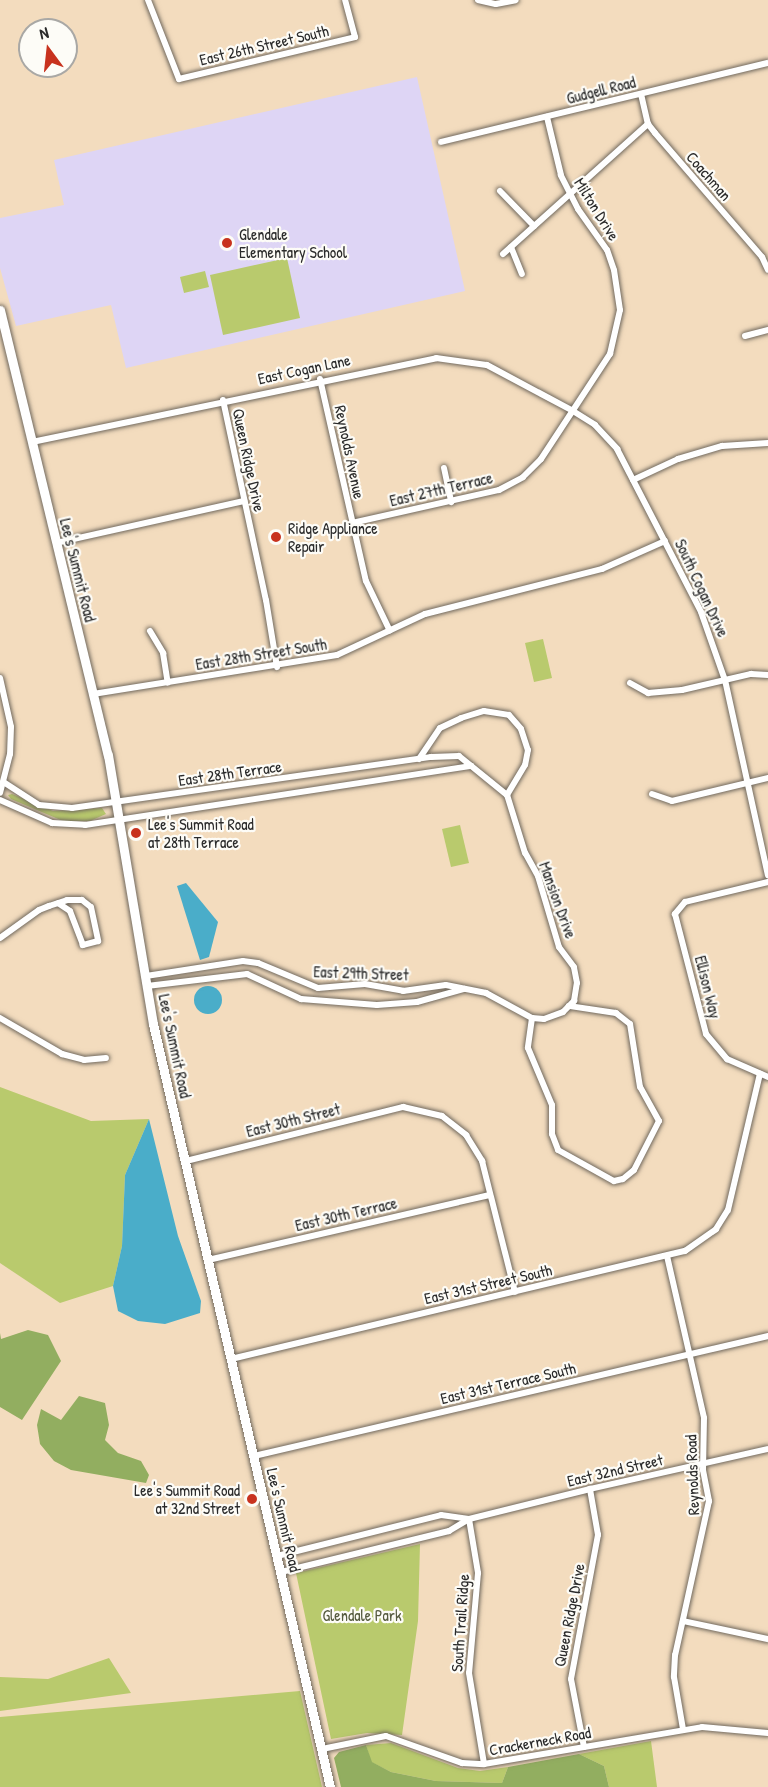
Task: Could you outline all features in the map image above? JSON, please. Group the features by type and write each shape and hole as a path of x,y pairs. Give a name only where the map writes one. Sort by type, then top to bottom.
{"main road":[{"name":"Lee's Summit Road","path":"0,310 93,694 120,819 146,981 330,1787"}],"street":[{"name":"East 26th Street South","path":"148,0 179,79 355,37 345,0"},
{"path":"478,0 496,4 516,0"},
{"name":"Gudgell Road","path":"441,142 768,63"},
{"name":"Coachman","path":"641,94 648,123 762,257 768,270"},
{"name":"Milton Drive","path":"547,117 561,175 570,194 607,250 620,310 610,354 573,411"},
{"path":"504,254 648,123"},
{"path":"500,191 534,226"},
{"path":"512,247 522,274"},
{"path":"745,336 768,330"},
{"name":"East Cogan Lane","path":"32,442 413,359 459,359 508,374 573,411"},
{"name":"Reynolds Avenue","path":"320,379 366,581 390,631"},
{"name":"Queen Ridge Drive","path":"223,400 277,667"},
{"name":"South Cogan Drive","path":"573,411 607,436 633,480 701,612 725,680 768,875"},
{"name":"East 27th Terrace","path":"351,523 499,490 523,477 541,459 573,411"},
{"path":"633,480 678,459 722,446 768,443"},
{"path":"444,468 451,502"},
{"path":"56,543 244,501"},
{"name":"East 28th Street South","path":"93,694 277,667 337,655 454,604 602,569 665,541"},
{"path":"150,630 163,653 168,683"},
{"path":"630,683 648,693 768,675"},
{"path":"0,678 10,727 5,783 0,793"},
{"path":"419,759 440,728 484,711 509,715 521,729 528,750 525,765 507,795"},
{"name":"East 28th Terrace","path":"5,783 39,805 56,808 117,803 419,759 459,756 507,795"},
{"name":"East 28th Terrace","path":"0,800 60,825 120,819 472,766"},
{"path":"652,794 672,801 768,778"},
{"name":"Mansion Drive","path":"507,795 525,853 538,876 559,947 574,967 577,983 569,1006"},
{"name":"Ellison Way","path":"768,882 685,902 678,907 675,914 706,1034 727,1059 768,1077"},
{"path":"0,938 32,914 58,903 88,902 98,940 83,945 70,911 58,903"},
{"name":"East 29th Street","path":"146,981 243,961 258,963 318,988 365,984 403,991 429,986 474,989 532,1018"},
{"name":"East 29th Street","path":"146,981 247,974 301,999 377,1005 417,1002 474,989"},
{"path":"569,1006 616,1013 630,1024 640,1087 659,1121 634,1170 623,1179 614,1181 558,1150 552,1134 552,1105 528,1048 532,1018 544,1019 569,1006"},
{"path":"0,1018 62,1054 84,1060 106,1058"},
{"name":"East 31st Street South","path":"231,1359 668,1256 704,1240 716,1228 731,1204 760,1074"},
{"name":"East 30th Street","path":"186,1161 408,1107 442,1116 466,1135 482,1161 490,1195"},
{"path":"490,1195 515,1292"},
{"name":"East 30th Terrace","path":"208,1260 490,1195"},
{"name":"Reynolds Road","path":"668,1256 704,1418 704,1464 709,1511 683,1621 674,1677 683,1730"},
{"name":"East 31st Terrace South","path":"254,1456 768,1336"},
{"name":"East 32nd Street","path":"281,1572 449,1531 469,1520 590,1489 768,1449"},
{"name":"Queen Ridge Drive","path":"584,1747 571,1679 598,1535 590,1489"},
{"name":"East 32nd Street","path":"277,1556 441,1515 469,1520"},
{"name":"South Trail Ridge","path":"469,1520 478,1574 469,1673 484,1764"},
{"path":"683,1621 768,1639"},
{"name":"Crackerneck Road","path":"321,1749 366,1737 386,1736 462,1763 484,1764 683,1730 739,1728 768,1733"}],"shaded area":[{"name":"Glendale Elementary School","path":"417,77 465,291 126,368 111,305 16,326 0,268 0,218 64,205 54,160"}],"green space":[{"path":"287,258 300,318 223,335 210,275"},
{"path":"205,271 209,287 184,293 180,277"},
{"path":"543,639 552,678 534,682 525,643"},
{"path":"12,794 53,811 102,808 106,814 90,821 63,821 11,799 8,795"},
{"path":"460,825 469,863 451,867 442,829"},
{"path":"0,1087 91,1121 149,1119 125,1175 122,1246 113,1286 60,1303 0,1263"},
{"path":"28,1330 48,1335 61,1361 22,1420 0,1407 0,1333 1,1339"},
{"path":"79,1396 105,1403 109,1425 105,1440 118,1453 141,1461 149,1475 146,1483 71,1470 54,1461 40,1444 37,1425 41,1409 61,1420"},
{"name":"Glendale Park","path":"420,1544 418,1621 402,1735 367,1733 331,1739 296,1573"},
{"path":"109,1658 131,1693 0,1711 0,1677 48,1679"},
{"path":"300,1691 322,1787 0,1787 0,1717"},
{"path":"651,1741 657,1787 609,1787 604,1766 579,1754"},
{"path":"391,1743 458,1768 480,1771 508,1767 502,1783 436,1781 391,1772 371,1762 366,1745"},
{"path":"366,1745 372,1762 391,1772 436,1781 502,1783 508,1767 579,1754 604,1766 609,1787 341,1787 334,1758 339,1752"}],"water":[{"path":"186,883 218,922 209,957 200,960 177,886"},
{"path":"208,986 218,990 222,1000 218,1010 208,1014 198,1010 194,1000 198,990"},
{"path":"149,1119 178,1236 201,1301 200,1313 165,1324 138,1321 118,1311 113,1286 122,1246 125,1175"}],"place":[{"name":"Glendale Elementary School","path":"227,243"},
{"name":"Ridge Appliance Repair","path":"276,537"},
{"name":"Lee's Summit Road at 28th Terrace","path":"136,833"},
{"name":"Lee's Summit Road at 32nd Street","path":"252,1499"}]}
